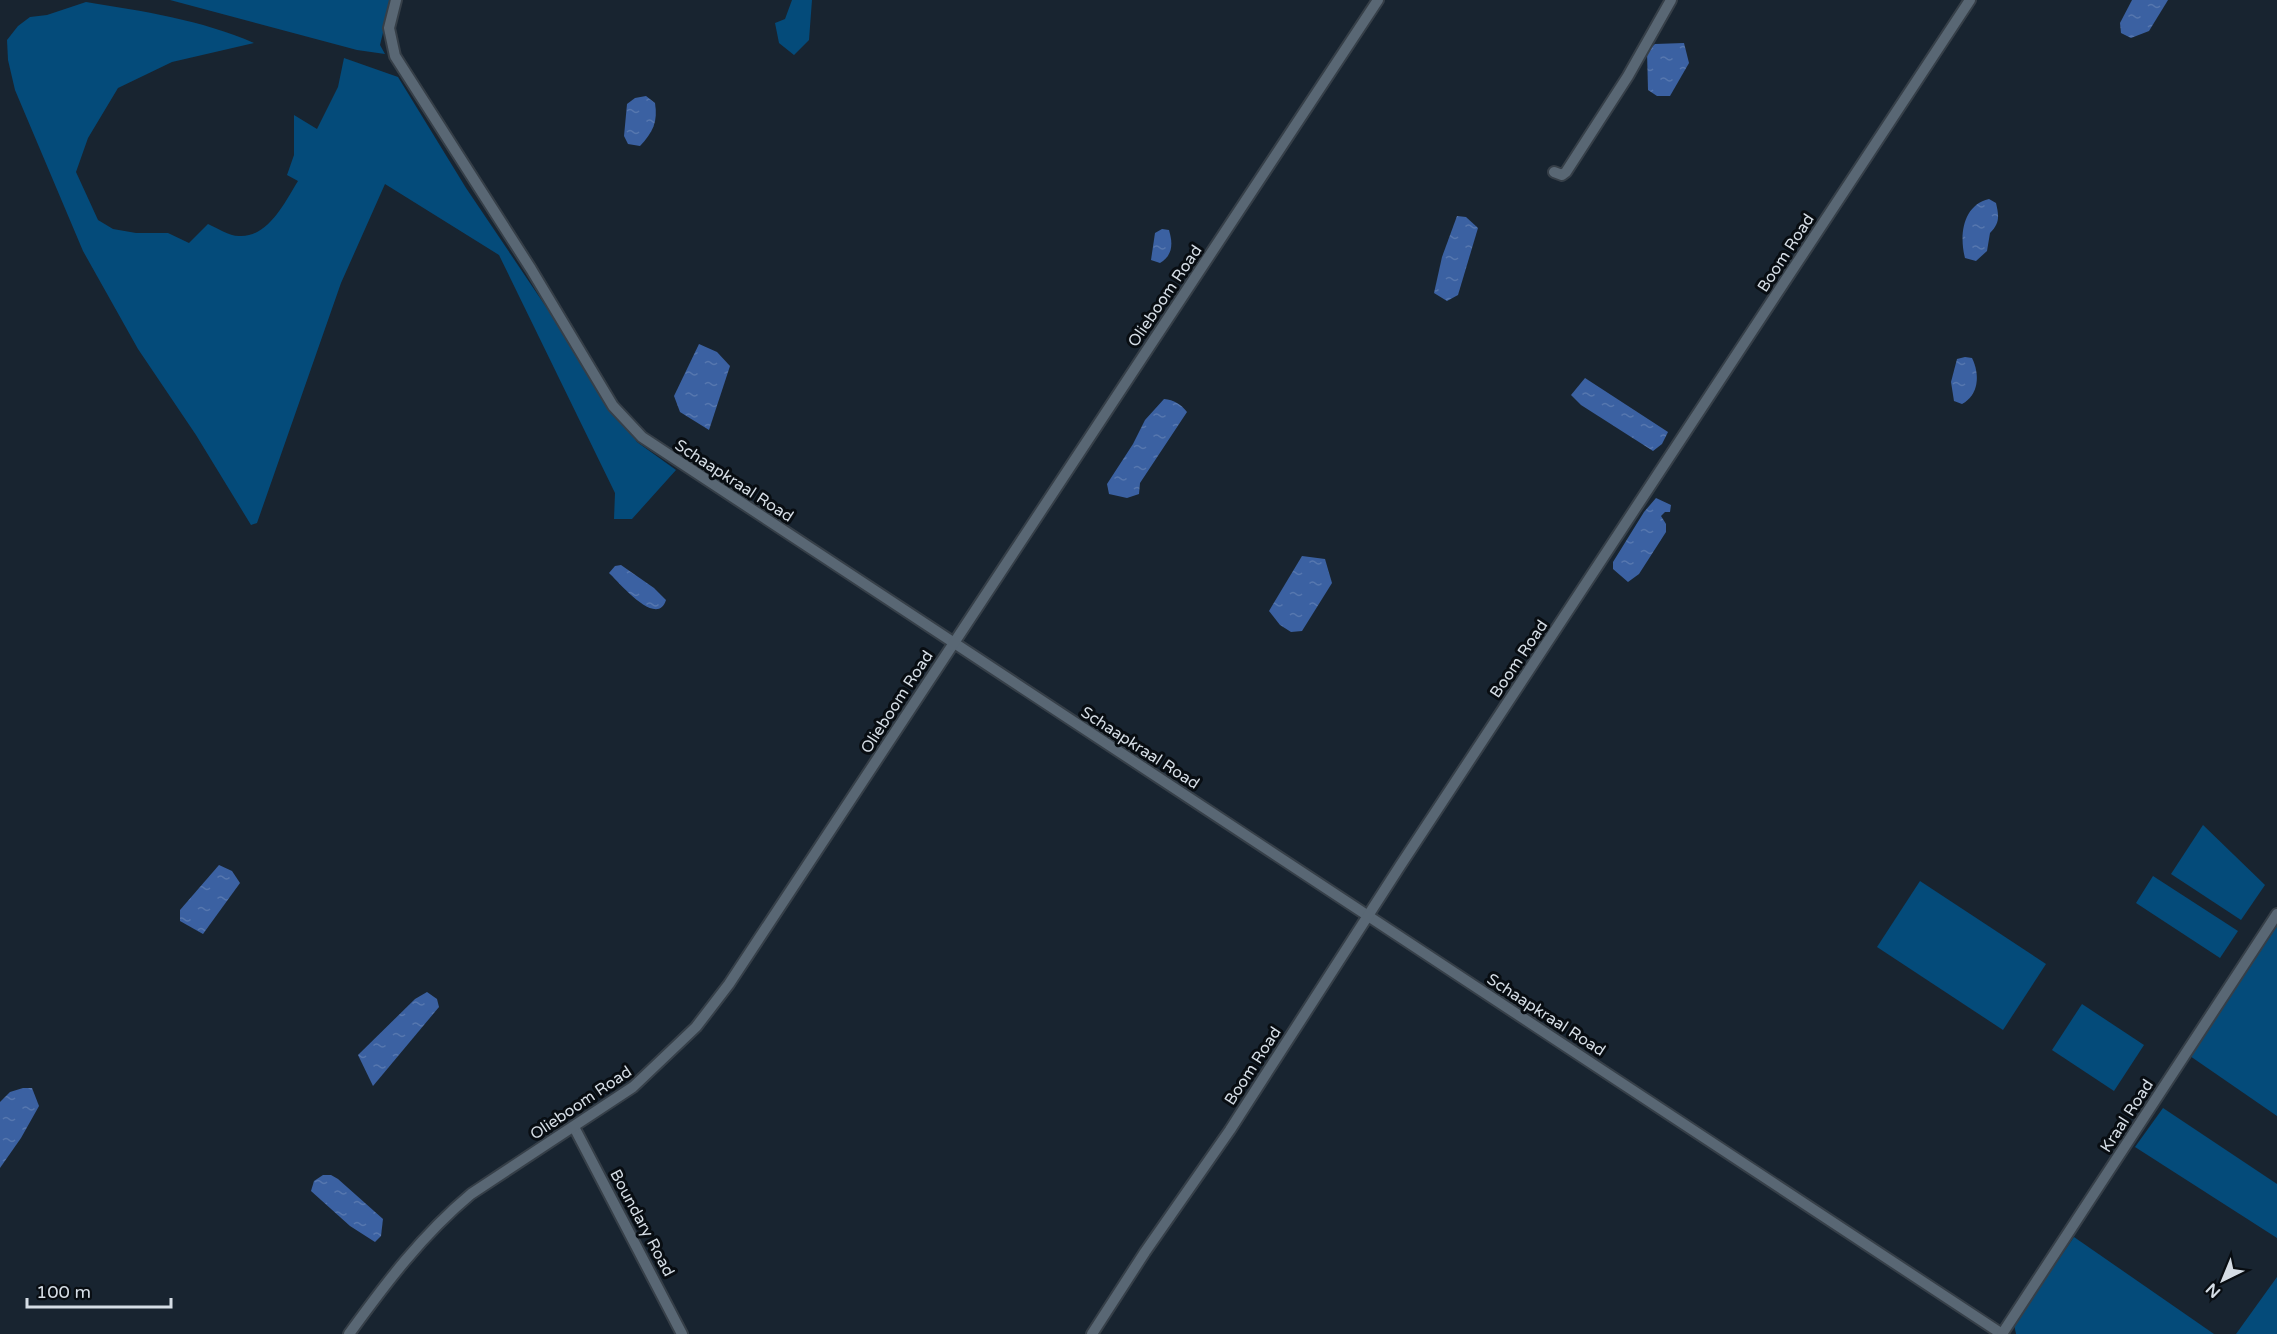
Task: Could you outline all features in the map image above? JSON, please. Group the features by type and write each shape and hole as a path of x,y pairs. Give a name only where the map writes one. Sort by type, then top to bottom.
{"street":[{"name":"Schaapkraal Road","path":"396,0 389,28 395,56 531,269 613,406 642,437 2002,1334"},
{"name":"Olieboom Road","path":"349,1334 420,1241 453,1209 471,1194 633,1088 696,1027 729,984 1378,0"},
{"path":"1554,172 1562,175 1566,172 1628,76 1671,0"},
{"name":"Boom Road","path":"1092,1334 1145,1252 1235,1122 1970,0"},
{"name":"Kraal Road","path":"2002,1334 2277,914"},
{"name":"Boundary Road","path":"574,1127 682,1334"}],"shaded area":[{"path":"170,0 391,0 380,45 385,54 357,50"},
{"path":"792,0 812,0 809,40 794,55 779,43 775,23 785,19"},
{"path":"86,2 193,22 254,43 172,62 118,88 88,138 76,172 98,220 113,229 136,233 168,233 189,243 208,224 235,236 249,235 259,231 275,217 298,181 287,175 294,155 294,115 317,129 338,87 344,58 398,77 466,188 637,442 676,470 632,519 614,519 615,493 499,255 385,184 341,283 257,523 251,525 196,435 138,349 83,251 15,90 8,60 7,40 18,26 30,17 47,15"},
{"path":"2203,825 2265,885 2241,920 2171,874"},
{"path":"2153,876 2238,931 2220,958 2136,903"},
{"path":"1920,881 2046,964 2003,1030 1877,947"},
{"path":"2277,926 2277,1116 2190,1056"},
{"path":"2082,1004 2144,1045 2114,1091 2052,1050"},
{"path":"2163,1108 2277,1184 2277,1238 2135,1147"},
{"path":"2074,1237 2214,1334 2016,1334 2014,1324"},
{"path":"2277,1277 2277,1334 2236,1334"}],"water":[{"path":"2132,0 2168,0 2149,31 2131,38 2121,33 2120,23"},
{"path":"1684,43 1689,63 1670,96 1657,96 1648,90 1647,51 1655,44"},
{"path":"646,96 655,103 654,126 640,146 628,144 624,136 627,104 635,98"},
{"path":"1989,199 1996,203 1998,216 1996,226 1990,233 1987,251 1976,261 1965,258 1963,231 1968,214 1980,202"},
{"path":"1457,216 1466,217 1478,228 1458,295 1447,301 1434,293 1442,257"},
{"path":"1162,229 1169,230 1171,244 1170,253 1160,263 1151,260 1155,233"},
{"path":"699,344 717,352 730,366 709,430 680,412 674,396"},
{"path":"1972,358 1977,377 1975,390 1962,404 1954,401 1951,382 1957,359"},
{"path":"1585,378 1668,432 1662,444 1653,451 1581,405 1571,395"},
{"path":"1164,399 1177,403 1187,412 1140,483 1139,494 1127,498 1109,494 1107,484 1133,444 1145,420"},
{"path":"1656,498 1671,505 1670,512 1665,512 1661,516 1666,524 1666,532 1639,574 1628,582 1613,569 1613,562 1644,512"},
{"path":"1302,556 1325,559 1332,583 1302,631 1291,632 1280,625 1269,611"},
{"path":"621,565 654,588 666,600 661,607 655,609 646,606 609,573 615,566"},
{"path":"219,865 232,871 240,883 203,934 180,921 180,910"},
{"path":"427,992 437,999 439,1007 373,1086 358,1055 415,999"},
{"path":"32,1088 39,1106 21,1138 0,1168 0,1102 10,1092"},
{"path":"323,1175 331,1175 338,1179 383,1219 381,1236 375,1242 350,1226 311,1191 314,1181"}]}
